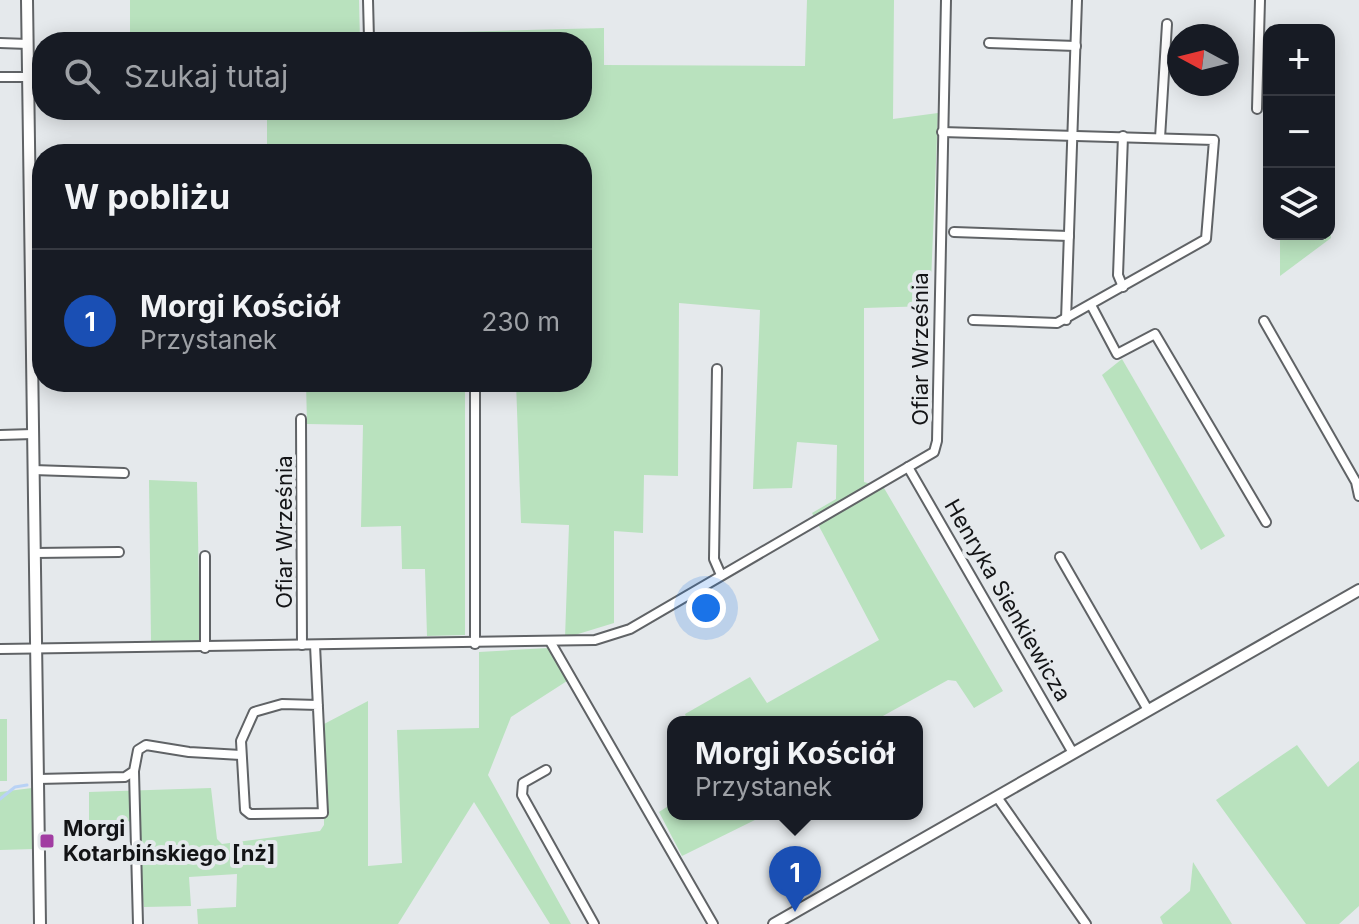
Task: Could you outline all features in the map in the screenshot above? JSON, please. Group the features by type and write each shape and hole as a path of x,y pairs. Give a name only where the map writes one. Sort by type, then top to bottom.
{"street":[{"path":"27,0 32,363"},
{"path":"368,0 369,32"},
{"name":"Ofiar Września","path":"0,649 595,640 630,629 934,452 937,441 946,0"},
{"path":"1066,320 1077,0"},
{"path":"1257,109 1260,0"},
{"path":"1160,138 1167,24"},
{"path":"0,43 28,44"},
{"path":"989,43 1076,46"},
{"path":"0,77 28,77"},
{"path":"942,132 1214,140 1206,239 1066,320 1057,323 973,320"},
{"path":"1123,136 1118,275 1123,287"},
{"path":"954,232 1069,236"},
{"path":"1091,305 1117,354 1155,334 1266,522"},
{"path":"1264,321 1356,482 1359,496"},
{"path":"717,369 714,559 721,575"},
{"path":"32,392 40,924"},
{"path":"475,392 475,644"},
{"name":"Ofiar Września","path":"301,419 302,645"},
{"path":"0,435 33,434"},
{"name":"Henryka Sienkiewicza","path":"908,467 1073,753"},
{"path":"33,470 124,473"},
{"path":"35,553 119,552"},
{"path":"205,556 205,648"},
{"path":"1060,557 1148,710"},
{"path":"774,924 1359,590"},
{"path":"551,643 713,924"},
{"path":"315,645 318,705 323,813 250,814 245,810 241,755 246,724 254,712 282,704 318,705"},
{"path":"138,924 134,771 142,745 241,755"},
{"path":"546,770 523,783 522,795 594,924"},
{"path":"38,779 125,777 134,771"},
{"path":"997,797 1086,924"}],"green space":[{"path":"130,0 359,0 360,32 130,32"},
{"path":"807,0 894,0 893,119 938,113 930,306 864,308 864,482 884,488 1003,691 974,708 956,681 948,680 883,716 686,716 750,677 767,703 879,640 812,513 836,499 837,445 797,442 792,488 753,489 760,310 679,303 678,476 644,475 643,533 614,531 614,623 565,638 569,525 521,523 516,392 592,392 592,144 267,144 267,120 592,120 592,32 457,32 604,28 604,65 805,66"},
{"path":"1280,240 1328,240 1280,276"},
{"path":"1122,359 1225,536 1201,550 1102,375"},
{"path":"306,392 465,392 465,635 427,636 425,569 402,569 401,526 361,527 363,425 307,424"},
{"path":"149,480 197,482 200,641 151,642"},
{"path":"548,648 567,681 511,717 488,775 571,924 550,924 474,802 398,924 198,924 197,909 236,907 237,874 189,877 191,906 144,907 133,825 127,820 89,820 89,792 211,788 217,839 222,844 320,831 324,825 324,724 368,701 368,866 402,863 397,730 479,728 479,652"},
{"path":"0,719 7,719 7,781 0,781"},
{"path":"1297,745 1328,787 1359,761 1359,906 1339,924 1306,924 1216,800"},
{"path":"32,788 34,849 0,850 0,792"},
{"path":"667,807 667,820 755,820 682,856 659,812"},
{"path":"1193,862 1232,924 1163,924 1160,917 1190,891"}],"waterway":[{"path":"0,799 15,787 27,785"}],"place":[{"name":"Morgi Kotarbińskiego [nż]","path":"47,841"},
{"name":"Morgi Kościół","path":"795,912"}]}
